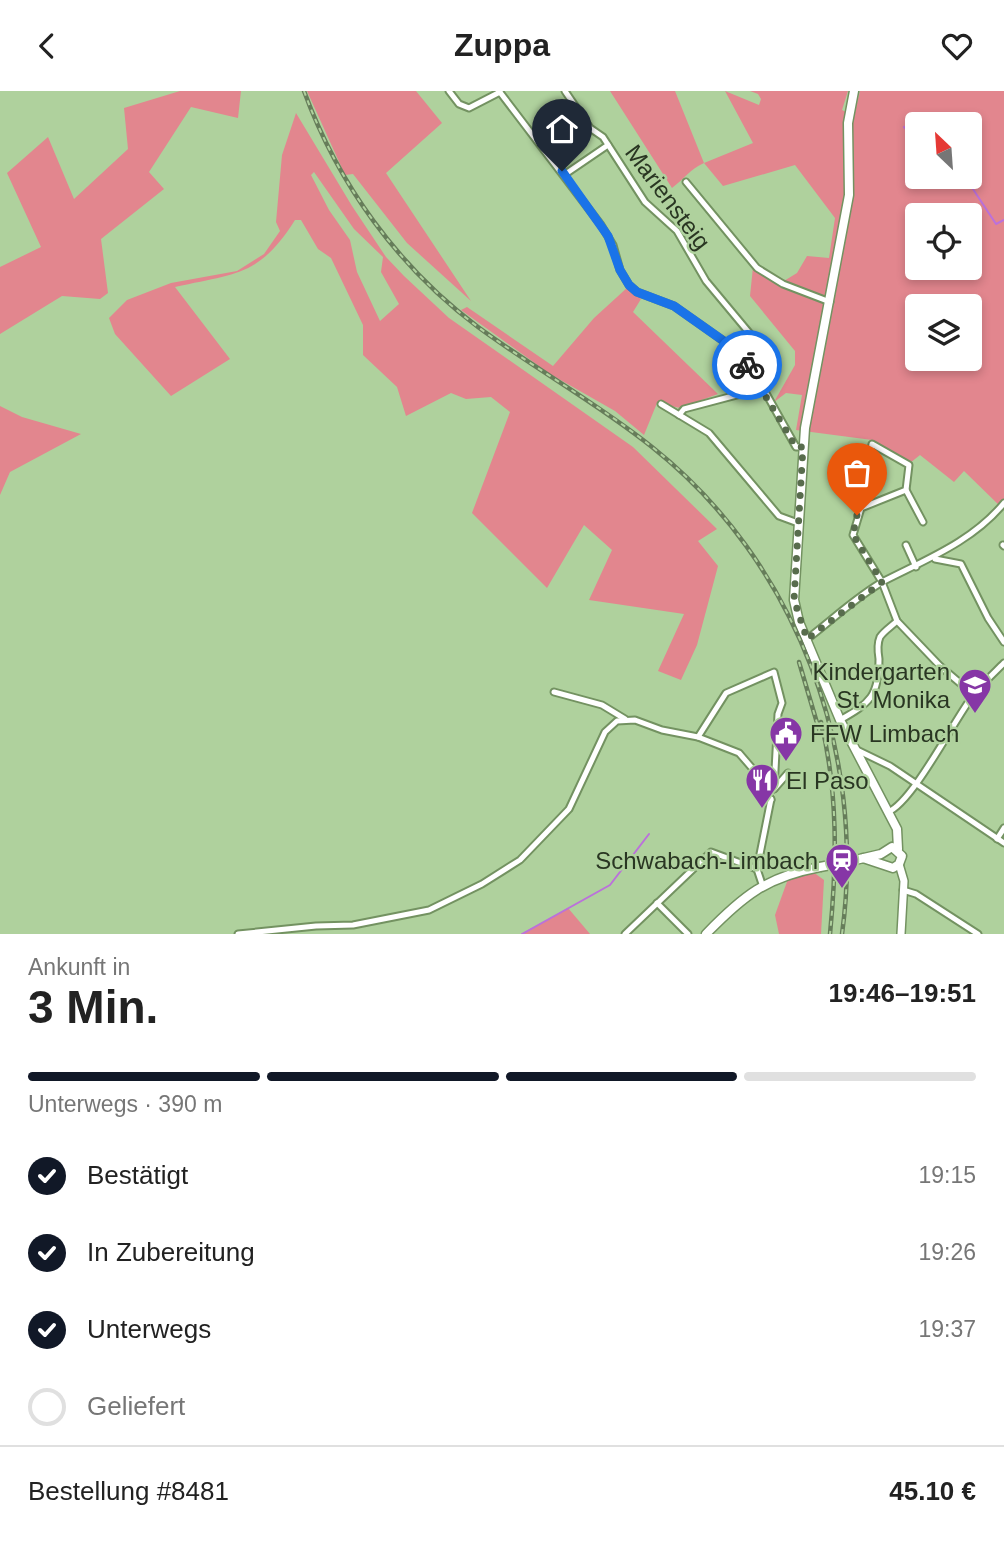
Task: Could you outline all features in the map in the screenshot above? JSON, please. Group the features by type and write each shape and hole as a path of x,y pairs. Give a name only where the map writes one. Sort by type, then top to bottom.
{"main road":[{"path":"854,91 848,123 849,180 803,447 794,600 840,720 899,835 895,848 881,858"},
{"path":"706,934 738,902 762,884 786,874 863,858 881,858 896,866 902,856 895,848"}],"street":[{"path":"449,91 459,104 469,108 500,91 608,236 620,270 629,285 637,292 674,306 722,339 745,361 796,447 803,447"},
{"name":"Mariensteig","path":"565,91 590,128 608,145 645,202 677,230 706,281 751,335 754,342 745,361"},
{"path":"565,175 608,145"},
{"path":"685,182 757,268 783,284 830,302"},
{"path":"679,415 684,409 763,388"},
{"path":"661,404 709,433 779,516 798,523"},
{"path":"923,522 906,490 909,465 872,444 861,508 853,535 882,582 897,621 940,666 974,695"},
{"path":"861,508 906,490"},
{"path":"807,639 882,582 932,559 985,522 1004,503"},
{"path":"906,545 916,568"},
{"path":"932,559 944,558 961,564 988,618 1004,642"},
{"path":"840,720 862,708 875,694 879,679 878,644 881,636 897,621"},
{"path":"888,812 897,807 915,784 974,695 1004,663"},
{"path":"698,737 726,693 774,672 782,703 778,715 774,789 757,869 762,884"},
{"path":"554,692 602,705 625,719 698,737 739,753 758,775 771,800"},
{"path":"239,934 321,925 353,925 429,910 503,872 536,844 569,809 605,732 610,725 625,719"},
{"path":"854,748 890,766 1004,843"},
{"path":"774,789 788,773"},
{"path":"997,839 1004,828"},
{"path":"625,934 711,852 757,869"},
{"path":"896,866 903,888 901,934"},
{"path":"903,888 978,934"},
{"path":"657,903 688,934"},
{"path":"321,925 323,934"}],"shaded area":[{"path":"180,91 241,91 238,118 191,107 149,172 164,189 101,239 108,293 100,299 62,296 0,334 0,267 41,247 7,173 48,137 74,199 128,149 124,108"},
{"path":"307,91 416,91 442,123 386,173 471,301 407,243 353,174 345,175"},
{"path":"610,91 675,91 704,163 672,188"},
{"path":"725,91 759,105 761,99 758,94 750,91 848,91 842,110 854,116 860,91 1004,91 1004,510 964,471 954,482 920,455 910,463 872,440 796,430 802,395 786,393 774,402 795,365 795,351 750,296 753,267 779,284 797,273 807,256 829,258 835,218 795,165 723,186 704,163 753,143"},
{"path":"296,113 352,206 386,257 404,276 449,318 633,447 717,529 698,541 718,566 697,645 681,680 658,671 684,614 589,600 612,550 584,525 547,588 472,513 510,412 491,397 466,399 451,393 406,416 397,387 363,355 363,325 331,258 318,249 301,220 295,220 270,253 244,270 175,287 230,359 171,396 115,334 109,318 127,300 171,283 237,271 264,254 280,231 276,222 282,155","holes":["314,172 354,229 383,257 381,272 399,304 380,321 357,272 350,240 329,210 311,175"]},
{"path":"628,287 641,299 633,312 718,394 680,408 657,403 644,435 615,411 550,374 461,310 467,307 553,366 594,318"},
{"path":"0,406 22,417 81,434 10,472 0,495"},
{"path":"813,872 824,880 821,934 779,934 775,915 788,879"},
{"path":"568,908 590,934 521,934"}],"waterway":[{"path":"973,189 996,224 1004,220"},
{"path":"522,934 610,885 649,834"}],"railway":[{"path":"304,91 334,159 353,191 374,221 422,278 478,327 652,447 703,494 746,546 782,604 811,666 831,731 843,798 847,866 842,934"},
{"path":"799,662 820,733"},
{"path":"821,722 833,801 834,880 830,934"}],"way so far":[{"path":"747,365 796,447 803,447 794,600 807,639 882,582 853,535 857,515"}],"place":[{"name":"Kindergarten St. Monika","path":"975,715"},
{"name":"FFW Limbach","path":"786,763"},
{"name":"El Paso","path":"762,810"},
{"name":"Schwabach-Limbach","path":"842,890"}],"route":[{"path":"562,171 608,236 623,278 629,285 637,292 674,306 735,349 747,365"}]}
